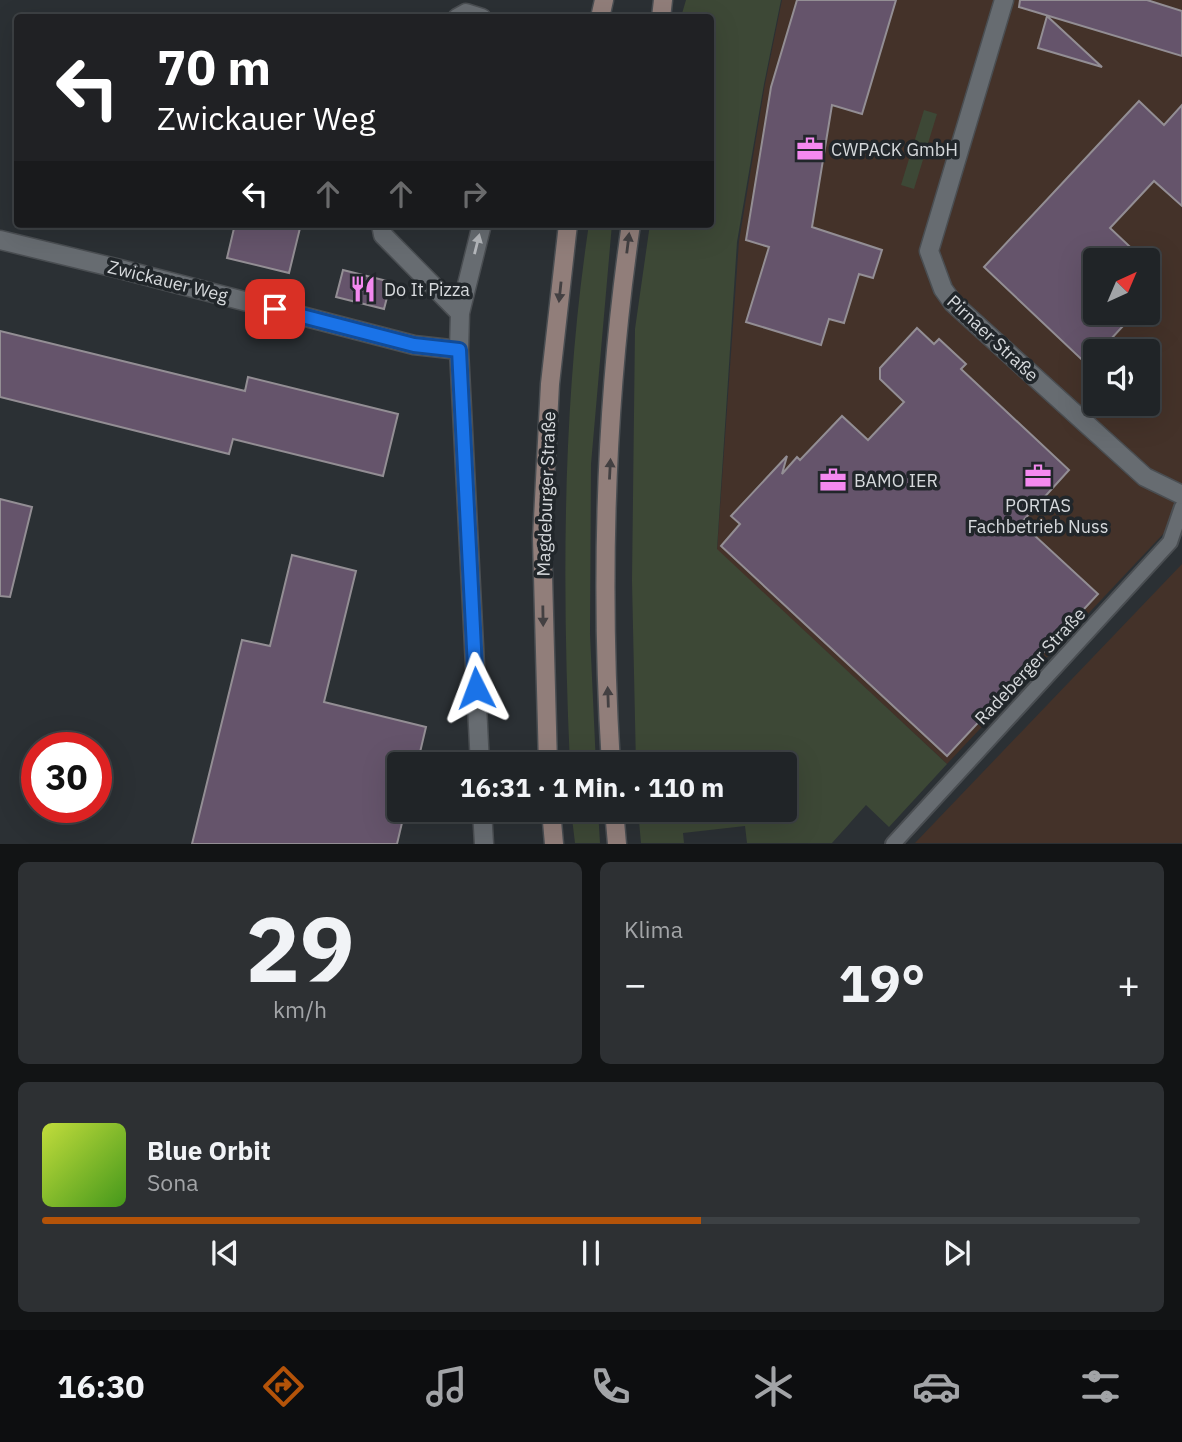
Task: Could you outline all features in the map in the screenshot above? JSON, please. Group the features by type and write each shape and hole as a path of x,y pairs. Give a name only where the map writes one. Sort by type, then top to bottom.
{"main road":[{"name":"Magdeburger Straße","path":"548,752 542,538 550,384 568,228"},
{"path":"611,752 606,620 607,524 618,332 631,228"},
{"path":"552,822 554,844"},
{"path":"615,822 617,844"}],"street":[{"name":"Pirnaer Straße","path":"1004,0 929,251 943,289 953,303 1145,477 1182,495"},
{"path":"382,228 383,235 460,313"},
{"path":"479,752 459,350 460,313 481,228"},
{"name":"Zwickauer Weg","path":"0,240 414,345 459,350"},
{"path":"483,822 484,844"}],"lane":[{"name":"Radeberger Straße","path":"893,844 1170,542 1182,507"}],"shaded area":[{"path":"782,0 1182,0 1182,501 1165,532 947,764 717,550 739,241"},
{"path":"1182,564 1182,843 915,843"}],"green space":[{"path":"686,0 781,0 737,242 717,549 947,764 889,827 866,805 832,843 747,843 745,826 683,833 684,843 641,843 639,822 797,822 797,752 636,752 632,581 635,329 649,228 714,228 714,14 682,14"},
{"path":"924,110 937,114 914,189 901,185"},
{"path":"588,228 612,228 591,464 590,634 595,752 570,752 565,562 574,358"},
{"path":"572,822 599,822 600,843 575,843"}],"building":[{"path":"797,0 896,0 862,114 832,105 812,227 882,250 873,278 859,274 844,323 829,319 821,345 746,322 769,247 746,240 771,87"},
{"path":"1020,0 1147,0 1182,11 1182,56 1019,7"},
{"path":"1047,16 1102,67 1038,48"},
{"path":"1139,101 1164,125 1182,105 1182,206 1154,181 1110,228 1131,248 1083,248 1083,326 1123,326 1111,339 1083,339 1083,361 984,267"},
{"path":"234,228 300,228 289,273 227,258"},
{"name":"Do It Pizza","path":"343,270 391,282 384,309 336,297"},
{"path":"917,328 934,344 939,339 966,364 961,369 1069,470 1021,523 1098,594 947,756 721,546 740,524 731,516 787,456 782,474 797,457 800,460 842,416 868,440 904,402 880,379 880,368"},
{"path":"0,331 245,391 248,377 398,414 383,476 233,439 229,454 0,397"},
{"path":"0,499 32,507 10,597 0,596"},
{"path":"292,555 356,571 324,702 426,727 420,752 387,752 387,822 402,822 397,844 192,844 242,640 270,646"}],"place":[{"name":"CWPACK GmbH","path":"810,149"},
{"name":"Do It Pizza","path":"363,289"},
{"name":"PORTAS Fachbetrieb Nuss","path":"1038,476"},
{"name":"BAMO IER","path":"833,480"}],"route":[{"path":"275,309 414,345 459,350 476,688"}]}
